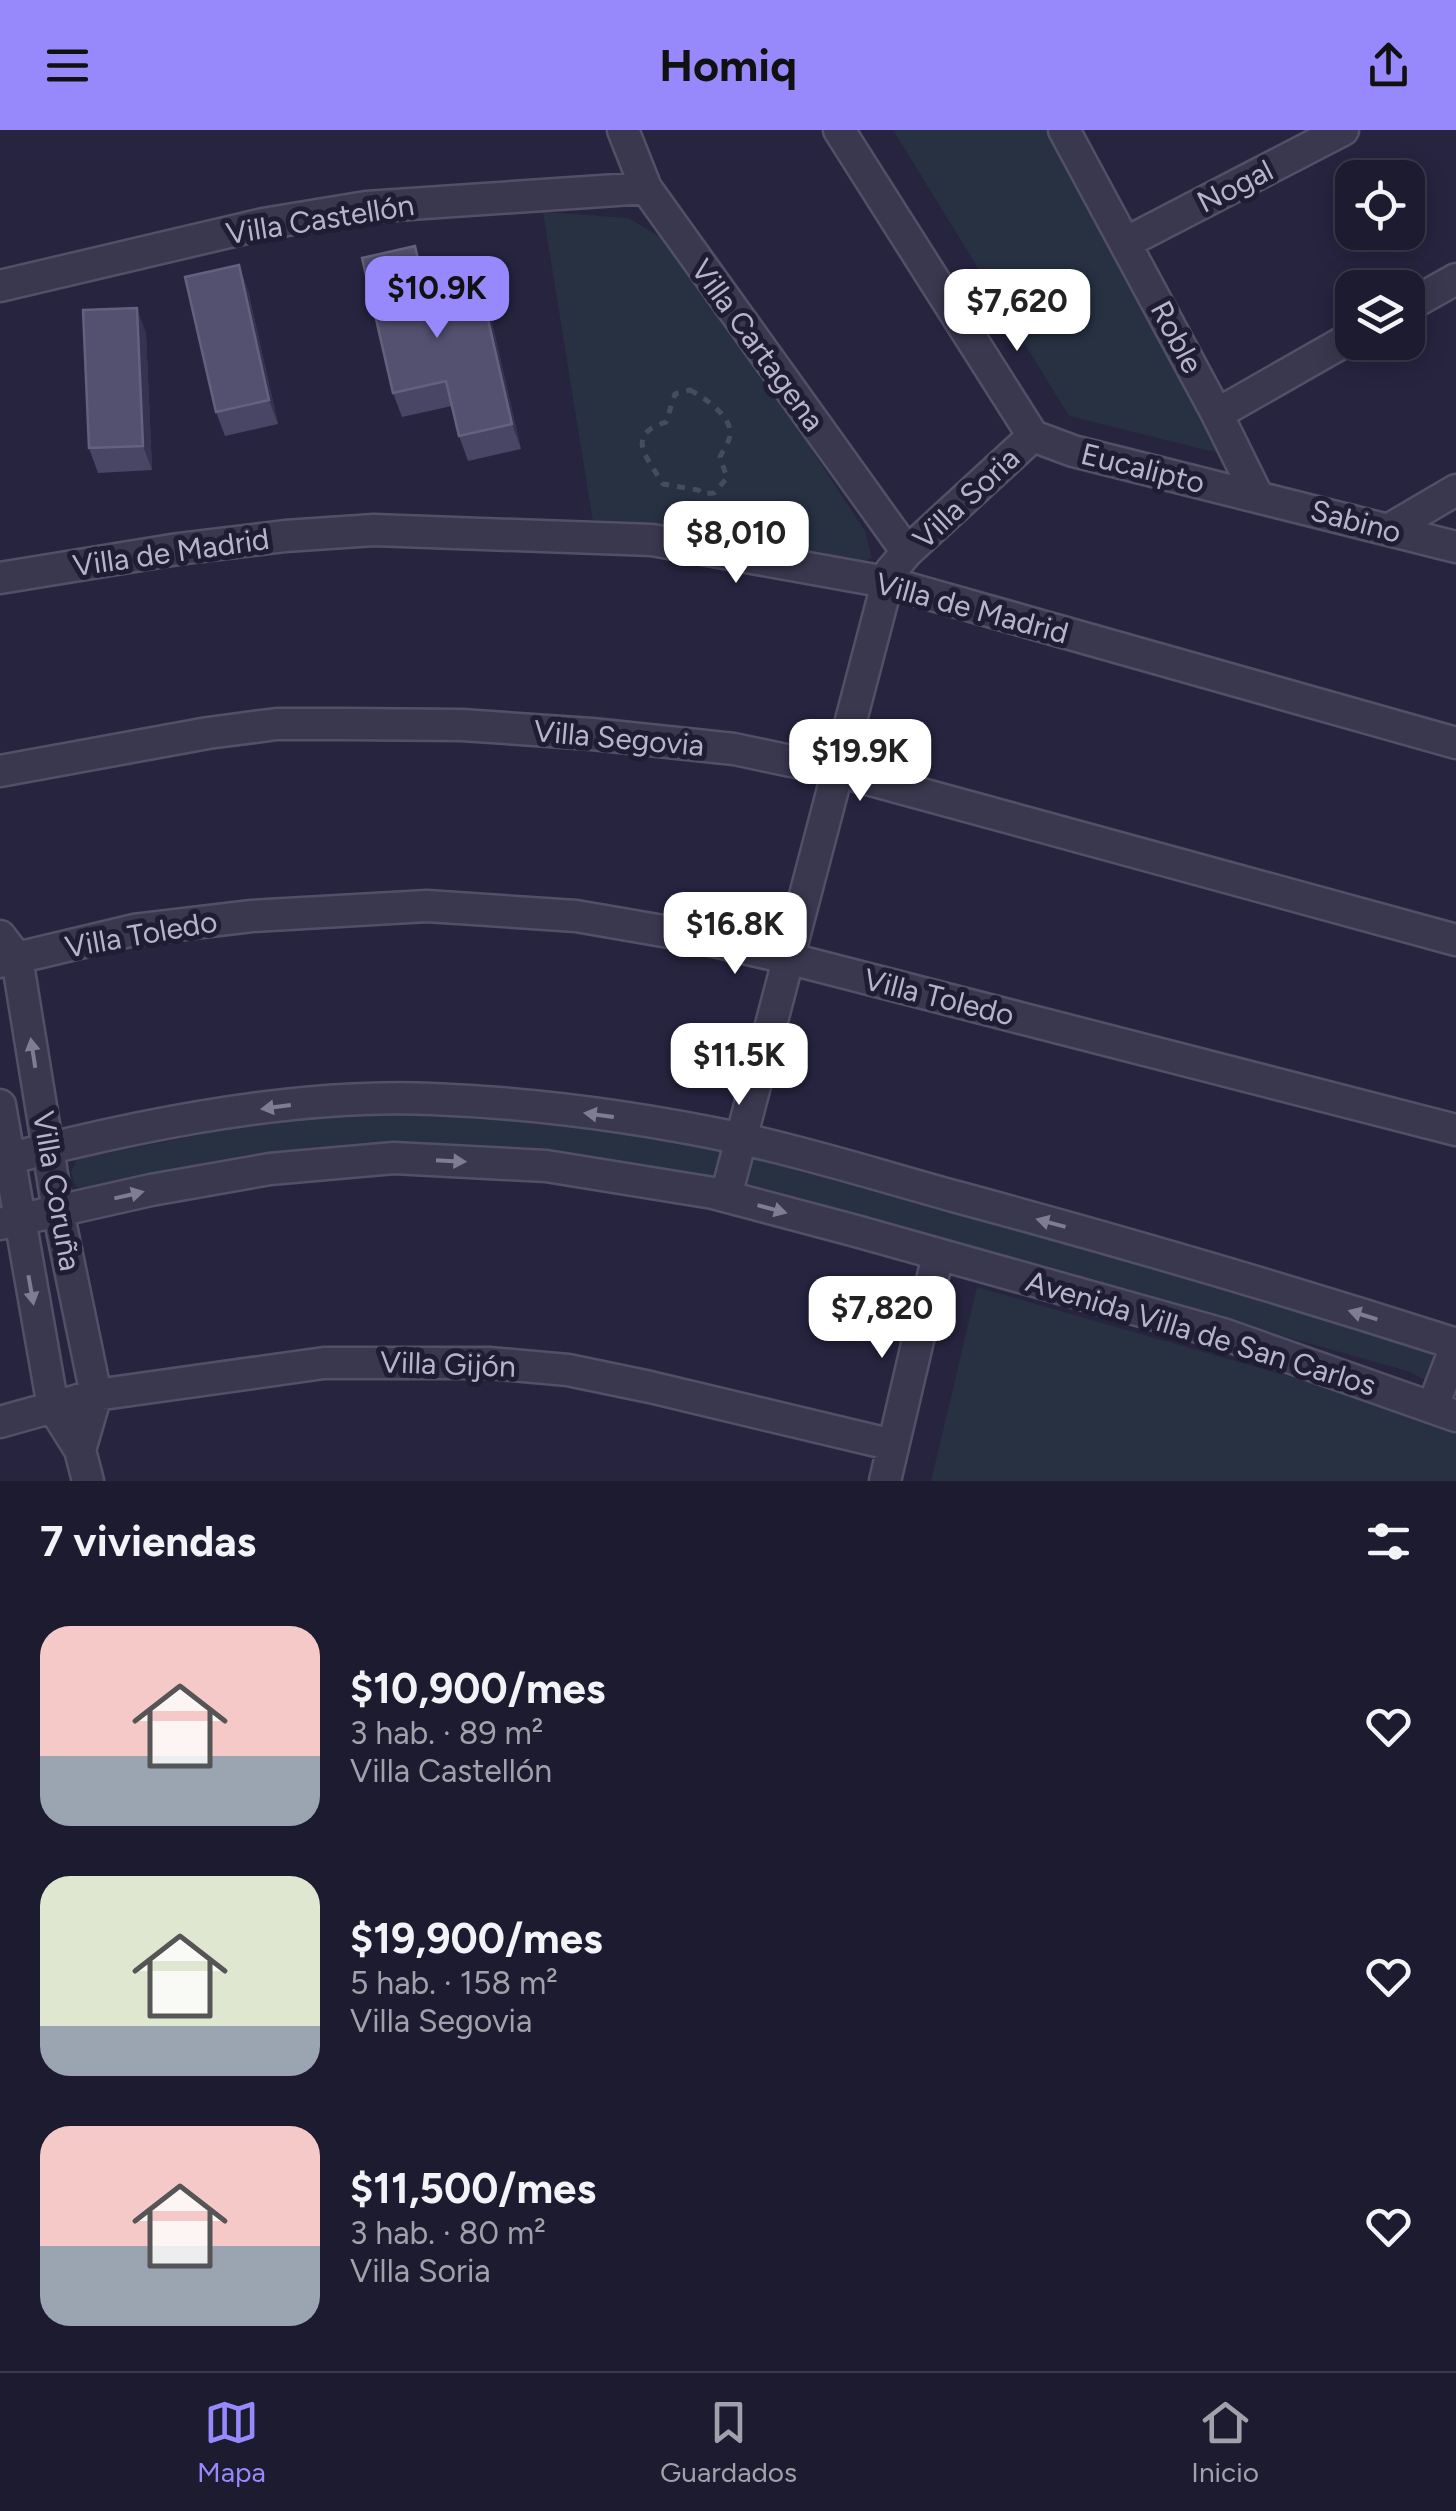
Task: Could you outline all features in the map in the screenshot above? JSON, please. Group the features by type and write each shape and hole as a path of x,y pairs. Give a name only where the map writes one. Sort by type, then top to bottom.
{"street":[{"name":"Villa Cartagena","path":"623,130 646,188 907,552"},
{"path":"838,130 1033,436"},
{"name":"Roble","path":"1064,130 1218,414 1257,495"},
{"name":"Nogal","path":"1127,242 1343,130"},
{"name":"Villa Castellón","path":"0,286 263,224 366,206 646,188"},
{"path":"1425,296 1456,279"},
{"path":"1218,414 1335,347"},
{"name":"Eucalipto","path":"1033,436 1072,451 1257,495"},
{"name":"Villa Soria","path":"726,1196 886,582 907,552 1033,436"},
{"path":"1388,530 1456,490"},
{"name":"Sabino","path":"1257,495 1456,546"},
{"name":"Villa de Madrid","path":"0,578 178,548 374,530 652,540 886,582 1456,742"},
{"name":"Villa Segovia","path":"0,771 208,732 277,724 462,725 734,749 838,771 1456,940"},
{"name":"Villa Toledo","path":"6,952 134,930 252,916 427,906 576,916 692,936 787,958 1456,1130"},
{"name":"Villa Coruña","path":"6,952 96,1395 80,1450"},
{"name":"Avenida Villa de San Carlos","path":"4,1160 105,1135 296,1104 429,1099 594,1114 739,1139 1126,1243 1456,1345"},
{"name":"Villa Coruña","path":"0,1105 9,1221 52,1406 80,1450 88,1481"},
{"name":"Avenida Villa de San Carlos","path":"9,1221 270,1169 394,1158 546,1166 726,1196 1223,1334 1444,1411"},
{"path":"885,1481 938,1255"},
{"path":"1444,1411 1456,1345"},
{"name":"Villa Gijón","path":"0,1422 96,1395 324,1363 489,1362 568,1370 893,1445"}],"path":[{"path":"690,390 724,416 729,425 731,437 720,457 728,478 714,493 663,484 642,449 641,438 648,428 666,422 675,394 690,390"}],"shaded area":[{"path":"893,130 1050,130 1226,455 1069,416"},
{"path":"543,212 629,218 668,242 707,290 865,531 872,558 856,564 776,545 593,522"},
{"path":"386,1112 543,1119 690,1141 1359,1325 1456,1360 1456,1395 1407,1371 969,1248 734,1186 615,1163 443,1145 287,1153 184,1168 82,1189 76,1187 71,1173 76,1159 250,1125"},
{"path":"977,1287 1410,1411 1456,1430 1456,1481 931,1481"}],"building":[{"path":"415,246 428,302 481,289 512,424 459,436 446,381 393,393 362,258"},
{"path":"239,265 269,400 216,412 185,277"},
{"path":"137,308 143,446 89,448 83,310"}]}
